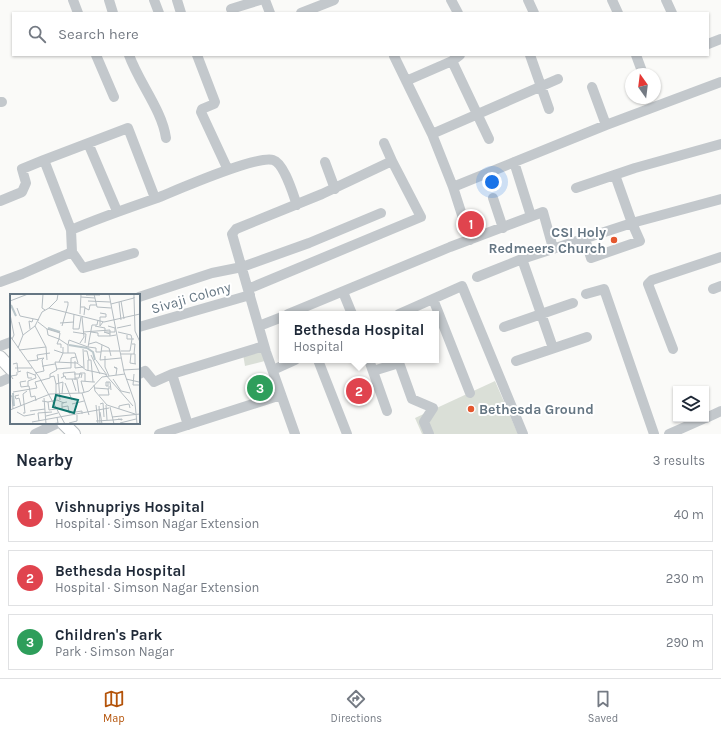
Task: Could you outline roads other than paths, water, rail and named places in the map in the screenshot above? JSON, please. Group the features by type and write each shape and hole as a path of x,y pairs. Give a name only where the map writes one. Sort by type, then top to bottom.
{"main road":[{"path":"64,424 74,434"}],"street":[{"path":"73,0 78,12"},
{"path":"109,0 113,12"},
{"path":"154,0 159,12"},
{"path":"177,0 181,12"},
{"path":"231,7 260,0"},
{"path":"265,0 270,12"},
{"path":"304,12 334,0"},
{"path":"452,0 458,12"},
{"path":"528,0 534,12"},
{"path":"612,0 618,12"},
{"path":"666,0 672,12"},
{"path":"709,44 721,39"},
{"path":"96,56 114,97"},
{"path":"129,56 134,70 164,124 166,138"},
{"path":"197,56 216,102 202,109 201,112 228,170"},
{"path":"394,56 432,134 453,187 470,240"},
{"path":"530,56 549,109"},
{"path":"636,56 641,68"},
{"path":"406,81 456,58 476,115 489,139"},
{"path":"432,134 558,79"},
{"path":"661,101 721,82"},
{"path":"592,87 606,125"},
{"path":"453,187 606,125 652,104"},
{"path":"0,201 22,192 25,189 26,183 22,169 128,128 155,198"},
{"path":"88,143 117,211"},
{"path":"295,434 264,346 232,234 236,229 335,189 392,161 384,143"},
{"path":"576,188 721,144"},
{"path":"71,230 117,211 228,170 256,161 272,159 278,163 286,176 297,205"},
{"path":"44,160 71,230 72,252 83,268 134,253"},
{"name":"Sivaji Colony","path":"140,327 249,292 421,217 392,161"},
{"path":"325,162 335,189"},
{"path":"514,162 532,216"},
{"path":"585,239 591,258 640,241 615,175"},
{"path":"493,198 503,228"},
{"path":"477,277 553,248 632,223 721,199"},
{"path":"296,311 543,212 553,248"},
{"name":"Sivaji Colony","path":"140,297 212,273 242,267 309,243 381,213"},
{"path":"0,282 72,252"},
{"path":"673,349 648,284 652,280 721,257"},
{"path":"522,259 553,348"},
{"path":"406,311 462,286 523,434"},
{"path":"586,294 604,289 654,434"},
{"path":"343,292 351,311"},
{"path":"433,299 438,311"},
{"path":"504,327 573,303"},
{"path":"439,314 470,393"},
{"path":"259,326 279,318"},
{"path":"516,361 587,337"},
{"path":"0,346 10,342"},
{"path":"140,374 145,371 154,382 172,374 264,346"},
{"path":"273,370 288,363"},
{"path":"319,363 347,434"},
{"path":"370,363 387,411"},
{"path":"373,371 393,363"},
{"path":"399,363 412,399 433,408 424,422 426,433"},
{"path":"172,374 188,425"},
{"path":"0,382 10,377"},
{"path":"158,434 281,395"},
{"path":"709,417 721,411"},
{"path":"669,434 696,422"},
{"path":"35,434 56,424"}],"place":[{"name":"Vishnupriys Hospital","path":"471,224"},
{"name":"CSI Holy Redmeers Church","path":"614,240"},
{"name":"Children's Park","path":"260,388"},
{"name":"Bethesda Hospital","path":"359,391"},
{"name":"Bethesda Ground","path":"471,409"}]}
